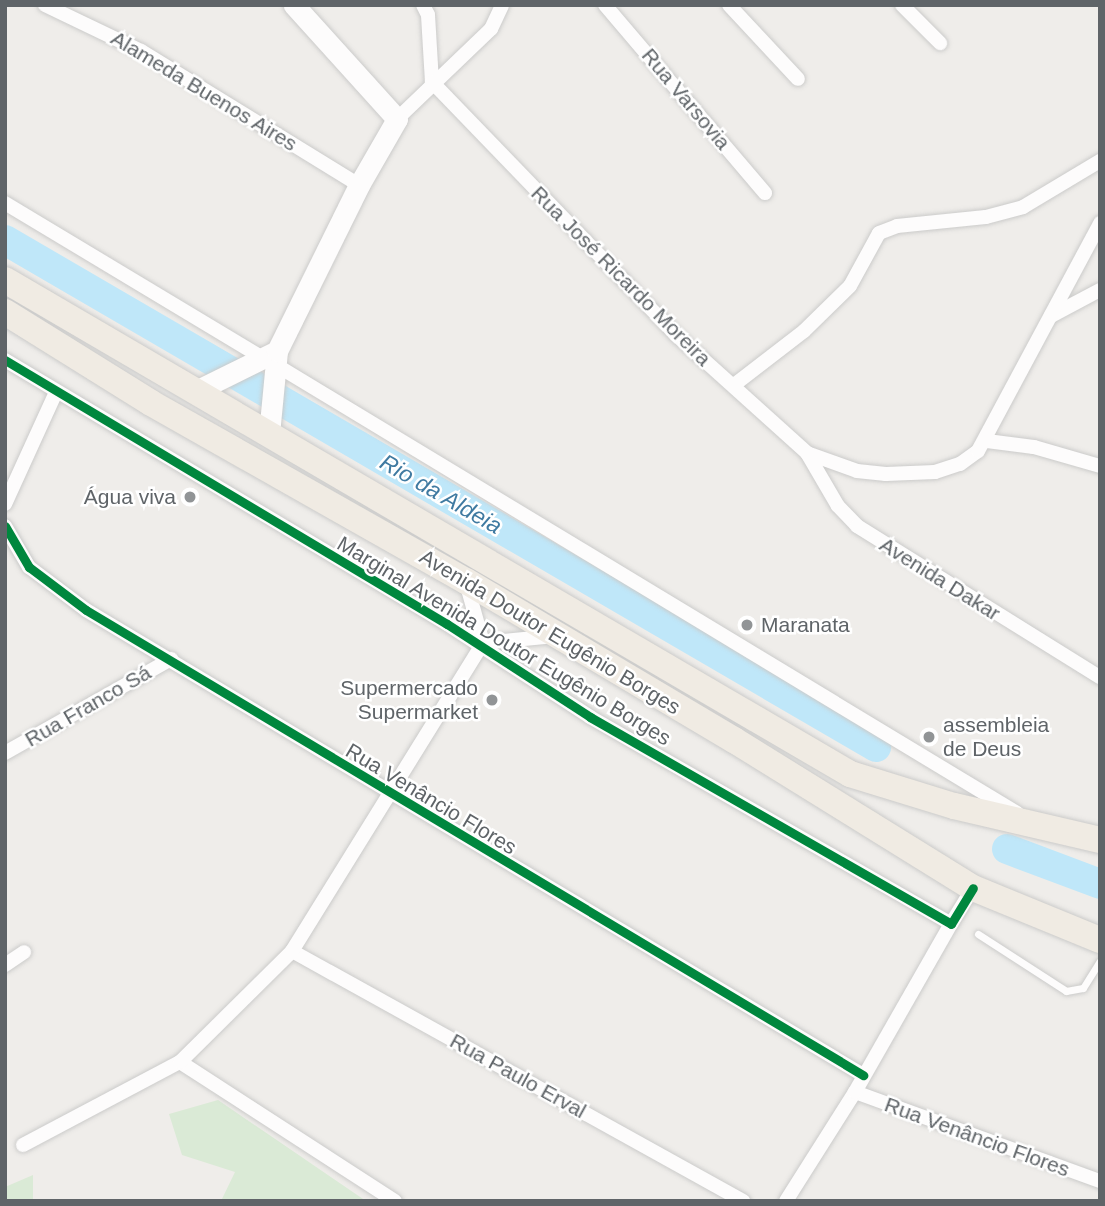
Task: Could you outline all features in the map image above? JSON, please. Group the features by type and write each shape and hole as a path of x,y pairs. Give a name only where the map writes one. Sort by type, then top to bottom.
{"highway":[{"name":"Avenida Doutor Eugênio Borges","path":"5,279 207,386 849,774 1042,828 1100,840"},
{"name":"Avenida Doutor Eugênio Borges","path":"5,312 151,403 466,581 973,887 1062,928 1100,940"},
{"path":"849,774 877,793 978,825 1100,850"},
{"path":"1062,928 1100,932"}],"street":[{"name":"Alameda Buenos Aires","path":"45,5 141,51 359,185"},
{"path":"294,5 397,119"},
{"path":"423,5 428,15 432,82"},
{"path":"270,425 268,363 359,185 397,119 432,82 491,29 502,5"},
{"name":"Rua Varsovia","path":"605,5 765,193"},
{"path":"729,5 799,79"},
{"path":"902,5 940,43"},
{"name":"Rua José Ricardo Moreira","path":"432,82 675,334 807,453"},
{"path":"734,385 804,331 850,286 879,233 897,226 986,217 1023,207 1100,162"},
{"name":"Avenida Doutor Eugênio Borges","path":"5,203 1042,828"},
{"path":"807,453 857,471 935,472 960,464 987,441 1100,223"},
{"path":"1051,316 1100,290"},
{"name":"Marginal Avenida Doutor Eugênio Borges","path":"5,360 482,645 590,717 951,924"},
{"path":"207,386 268,363"},
{"path":"5,504 56,392"},
{"path":"987,441 1048,450 1100,466"},
{"name":"Avenida Dakar","path":"807,453 838,506 857,526 1100,677"},
{"name":"Rua Venâncio Flores","path":"5,526 29,567 54,590 390,795 863,1075"},
{"path":"23,1145 180,1062 292,951 482,645 466,581"},
{"path":"482,645 555,636"},
{"name":"Rua Franco Sá","path":"5,753 171,659"},
{"path":"786,1201 855,1093 973,887"},
{"name":"Rua Paulo Erval","path":"292,951 743,1201"},
{"path":"5,965 24,952"},
{"path":"180,1062 395,1201"},
{"name":"Rua Venâncio Flores","path":"855,1093 1100,1181"}],"lane":[{"path":"978,934 1066,991 1083,988 1100,961"}],"green space":[{"path":"218,1100 366,1201 221,1201 235,1172 182,1155 169,1114"},
{"path":"33,1175 33,1201 5,1201 5,1187"}],"waterway":[{"name":"Rio da Aldeia","path":"5,240 876,747"},
{"path":"1007,849 1100,884"}],"cycle path":[{"path":"5,360 447,624 590,717 951,924 973,888"},
{"path":"5,526 29,567 86,610 863,1075"}],"place":[{"name":"Água viva","path":"190,497"},
{"name":"Maranata","path":"747,625"},
{"name":"Supermercado Supermarket","path":"492,700"},
{"name":"assembleia de Deus","path":"929,737"}]}
